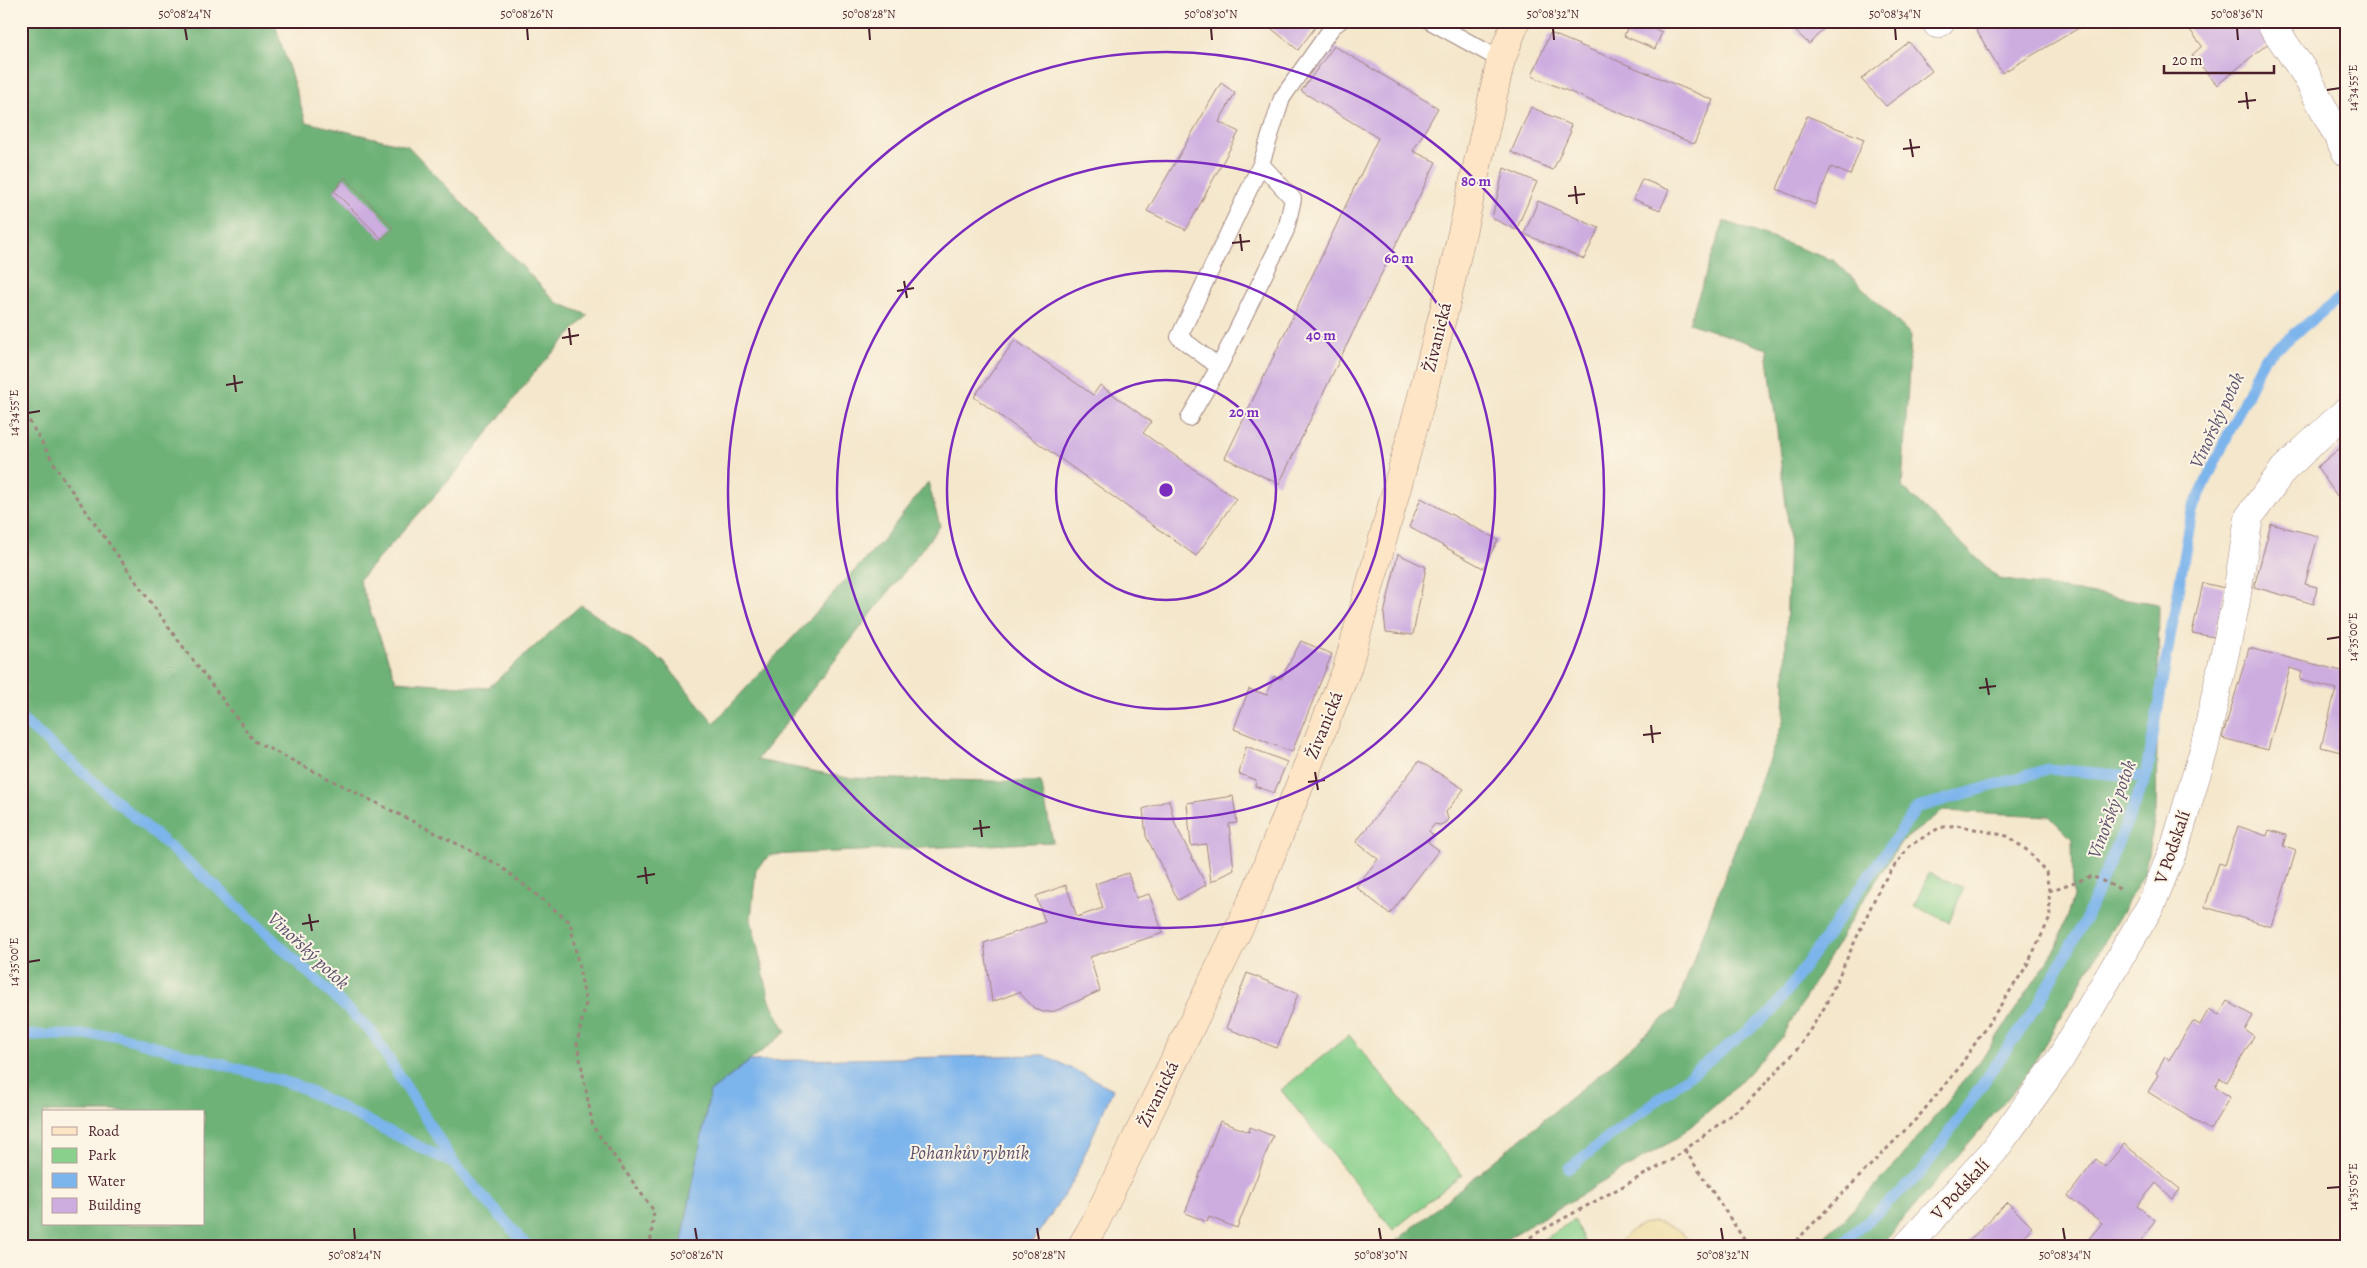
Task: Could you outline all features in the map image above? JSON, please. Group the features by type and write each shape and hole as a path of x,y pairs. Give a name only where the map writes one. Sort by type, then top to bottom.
{"street":[{"name":"Živanická","path":"1081,1247 1100,1214 1254,897 1347,669 1417,415 1470,200 1501,60 1516,21"},
{"path":"2269,21 2306,75 2346,152"},
{"name":"V Podskalí","path":"1906,1247 1993,1152 2059,1062 2151,905 2176,842 2204,749 2235,606 2249,517 2284,468 2324,429 2346,411"}],"lane":[{"path":"1219,367 1179,337 1262,164 1282,98 1333,26 1340,21"},
{"path":"1430,21 1501,60"},
{"path":"1189,418 1219,367 1286,230 1293,199 1262,164"}],"path":[{"path":"21,407 62,477 164,620 254,741 500,865 570,922 586,1003 577,1043 594,1127 654,1212 650,1247"},
{"path":"1517,1247 1535,1234 1673,1159 1749,1101 1798,1047 1824,1008 1881,885 1909,846 1939,828 1956,825 2007,836 2028,851 2046,872 2049,891 2050,918 2026,967 1958,1068 1919,1116 1790,1247"},
{"path":"2049,891 2092,876 2117,888"},
{"path":"1685,1150 1748,1247"}],"green space":[{"path":"21,21 274,21 306,122 408,146 556,302 588,315 534,373 460,468 359,580 396,681 488,688 581,605 664,662 714,723 881,542 928,482 940,526 757,760 848,778 1041,782 1053,842 770,855 756,869 751,919 770,1001 786,1032 710,1092 681,1247 21,1247","holes":["345,177 392,228 382,239 334,191"]},
{"path":"1724,221 1835,261 1911,335 1902,487 1999,579 2159,604 2156,812 2144,874 2025,1078 1879,1247 1813,1247 1844,1219 1898,1162 1987,1052 2057,947 2073,897 2072,839 2049,816 1943,811 1901,842 1855,913 1781,1039 1726,1096 1677,1138 1493,1247 1389,1247 1607,1068 1675,1009 1784,719 1789,530 1767,349 1689,323"},
{"path":"1929,873 1964,888 1949,922 1914,906"},
{"path":"1349,1035 1462,1175 1393,1230 1281,1090"},
{"path":"1574,1220 1587,1247 1531,1247"}],"sand":[{"path":"1653,1222 1666,1224 1681,1232 1692,1247 1619,1247 1624,1237 1632,1230"}],"water":[{"name":"Pohankův rybník","path":"1044,1055 1113,1089 1072,1183 1029,1247 681,1247 710,1092 750,1061"}],"building":[{"path":"1262,21 1320,21 1298,50"},
{"path":"1630,21 1662,32 1655,49 1624,36"},
{"path":"1785,21 1831,21 1809,44"},
{"path":"1987,21 2082,21 2084,25 2002,73 1975,28"},
{"path":"2183,21 2256,21 2271,41 2217,85 2192,55 2202,46"},
{"path":"1550,33 1713,100 1694,144 1532,76"},
{"path":"1909,42 1932,71 1886,106 1861,79"},
{"path":"1334,46 1438,108 1413,151 1436,162 1279,484 1225,458 1378,138 1301,91"},
{"path":"1221,83 1235,93 1219,122 1239,132 1186,230 1147,211"},
{"path":"1531,107 1571,125 1569,130 1571,131 1553,170 1511,152"},
{"path":"1807,116 1864,139 1850,175 1831,167 1815,205 1777,189"},
{"path":"1504,168 1537,182 1516,230 1492,218"},
{"path":"345,177 393,228 382,239 334,191"},
{"path":"1642,179 1669,190 1660,210 1633,199"},
{"path":"1538,201 1599,228 1584,259 1524,234"},
{"path":"1015,340 1093,395 1100,385 1151,422 1143,433 1236,499 1196,556 974,397"},
{"path":"2346,443 2346,489 2337,496 2317,467"},
{"path":"1421,498 1498,540 1483,568 1409,527"},
{"path":"2271,524 2318,536 2305,584 2317,587 2314,604 2254,587"},
{"path":"1398,554 1426,567 1413,635 1386,632 1384,614"},
{"path":"2203,583 2225,588 2214,637 2192,633"},
{"path":"1301,641 1332,654 1292,752 1234,729 1249,689 1267,695 1274,676 1281,679"},
{"path":"2249,648 2346,672 2345,753 2321,747 2336,689 2300,680 2302,672 2290,668 2268,750 2222,738"},
{"path":"1246,746 1287,762 1274,793 1255,786 1256,780 1239,774"},
{"path":"1419,761 1464,789 1446,812 1448,819 1446,822 1440,825 1435,824 1429,831 1433,835 1428,842 1439,850 1390,914 1356,887 1378,859 1356,842"},
{"path":"1233,796 1237,823 1229,824 1234,870 1211,882 1206,844 1191,846 1187,803"},
{"path":"1169,800 1175,824 1206,885 1178,900 1146,836 1143,809"},
{"path":"2238,826 2267,836 2269,830 2286,835 2283,846 2296,851 2272,927 2205,907 2219,863 2225,865"},
{"path":"1128,873 1136,898 1149,894 1163,933 1090,957 1100,991 1055,1011 1043,1012 1034,1008 1019,992 992,1002 984,943 1045,922 1036,896 1066,885 1077,917 1103,908 1095,884"},
{"path":"1247,973 1298,994 1277,1048 1226,1028"},
{"path":"2227,1001 2253,1016 2245,1030 2254,1036 2227,1082 2220,1078 2215,1087 2230,1097 2210,1130 2148,1092 2158,1075 2156,1073 2165,1057 2169,1060 2193,1021 2200,1025 2209,1009 2219,1015"},
{"path":"1220,1121 1249,1132 1250,1127 1273,1136 1237,1228 1209,1217 1207,1222 1185,1213"},
{"path":"2124,1144 2180,1189 2173,1199 2156,1183 2137,1206 2155,1220 2137,1247 2093,1247 2086,1242 2102,1223 2068,1196 2096,1159 2105,1167"},
{"path":"2007,1202 2032,1227 2013,1247 1963,1247"}],"waterway":[{"name":"Vinořský potok","path":"1838,1247 1921,1173 2040,1001 2086,918 2146,777 2192,511 2264,358 2346,293"},
{"name":"Vinořský potok","path":"21,719 223,893 371,1031 455,1165 528,1247"},
{"path":"1569,1168 1773,1011 1917,808 2048,769 2146,777"},
{"path":"21,1035 115,1035 296,1085 454,1164"}]}
